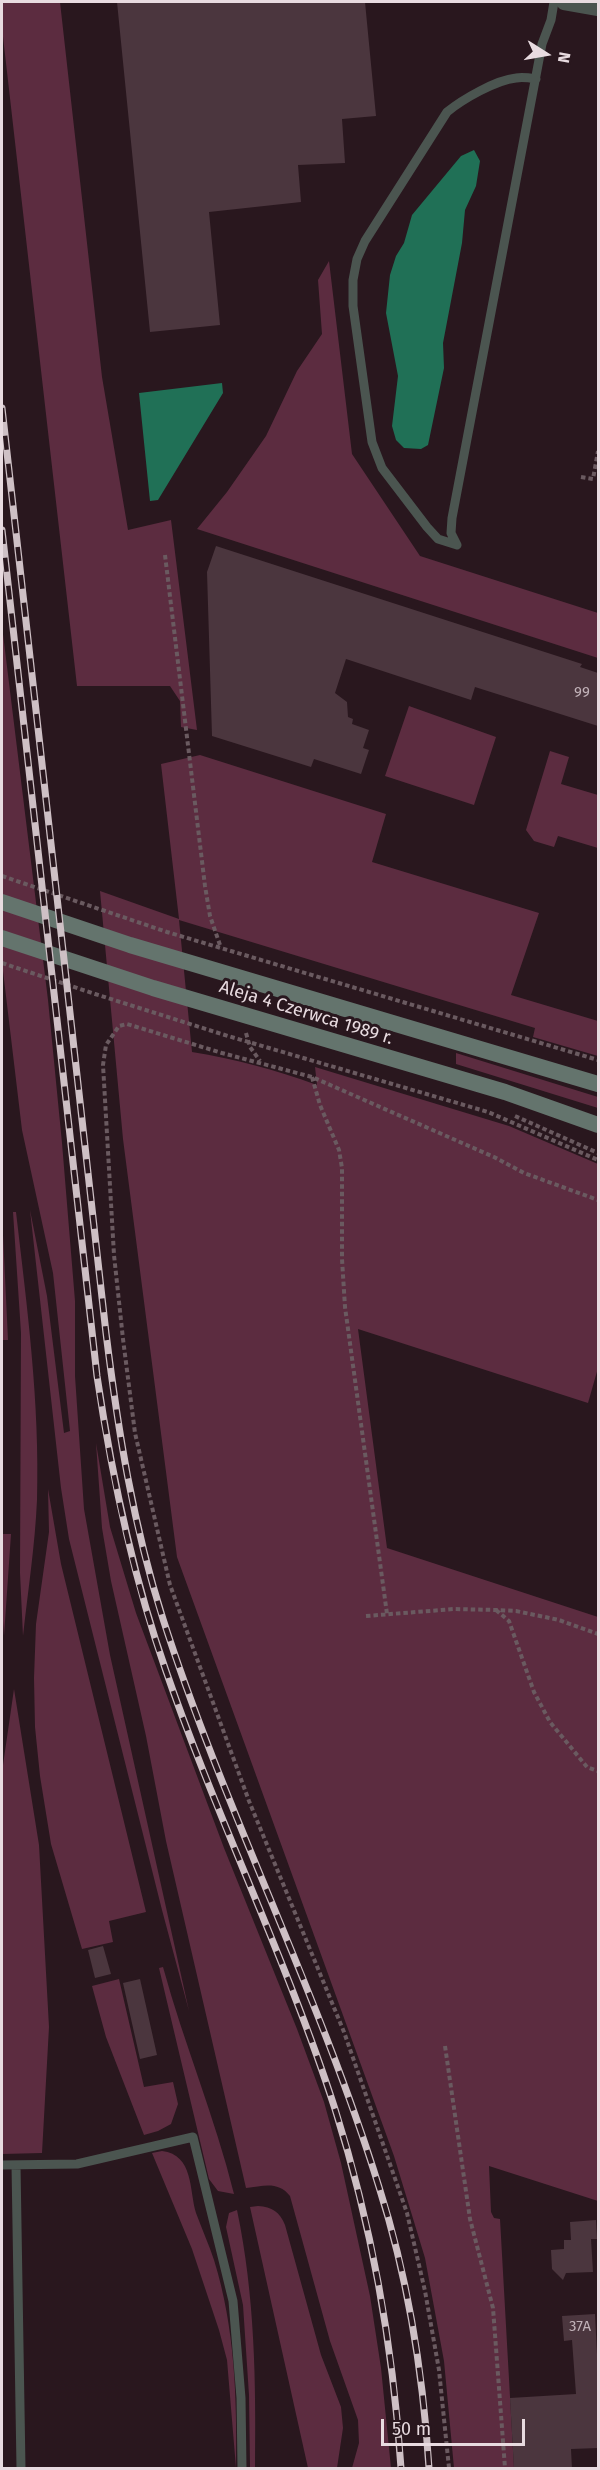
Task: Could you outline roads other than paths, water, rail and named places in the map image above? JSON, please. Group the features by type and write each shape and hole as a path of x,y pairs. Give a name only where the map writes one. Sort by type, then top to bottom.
{"main road":[{"name":"Aleja 4 Czerwca 1989 r.","path":"2,902 130,945 598,1084"},
{"name":"Aleja 4 Czerwca 1989 r.","path":"2,938 153,988 505,1092 598,1125"}],"street":[{"path":"564,2 598,8"}],"lane":[{"path":"536,79 516,78 503,82 462,100 447,112 365,241 357,259 353,280 353,306 372,442 382,468 438,539 456,545 451,533 452,518 536,79 542,44 554,2"},
{"path":"2,2165 85,2163 193,2137 233,2301 242,2398 242,2469"},
{"path":"16,2165 21,2469"}],"railway":[{"path":"2,408 106,1333 121,1441 135,1513 152,1584 188,1691 214,1762 329,2044 379,2187 398,2256 413,2326 423,2397 429,2468"},
{"path":"2,530 97,1376 116,1488 133,1562 166,1671 207,1781 296,1999 348,2153 379,2287 393,2377 401,2468"}]}
